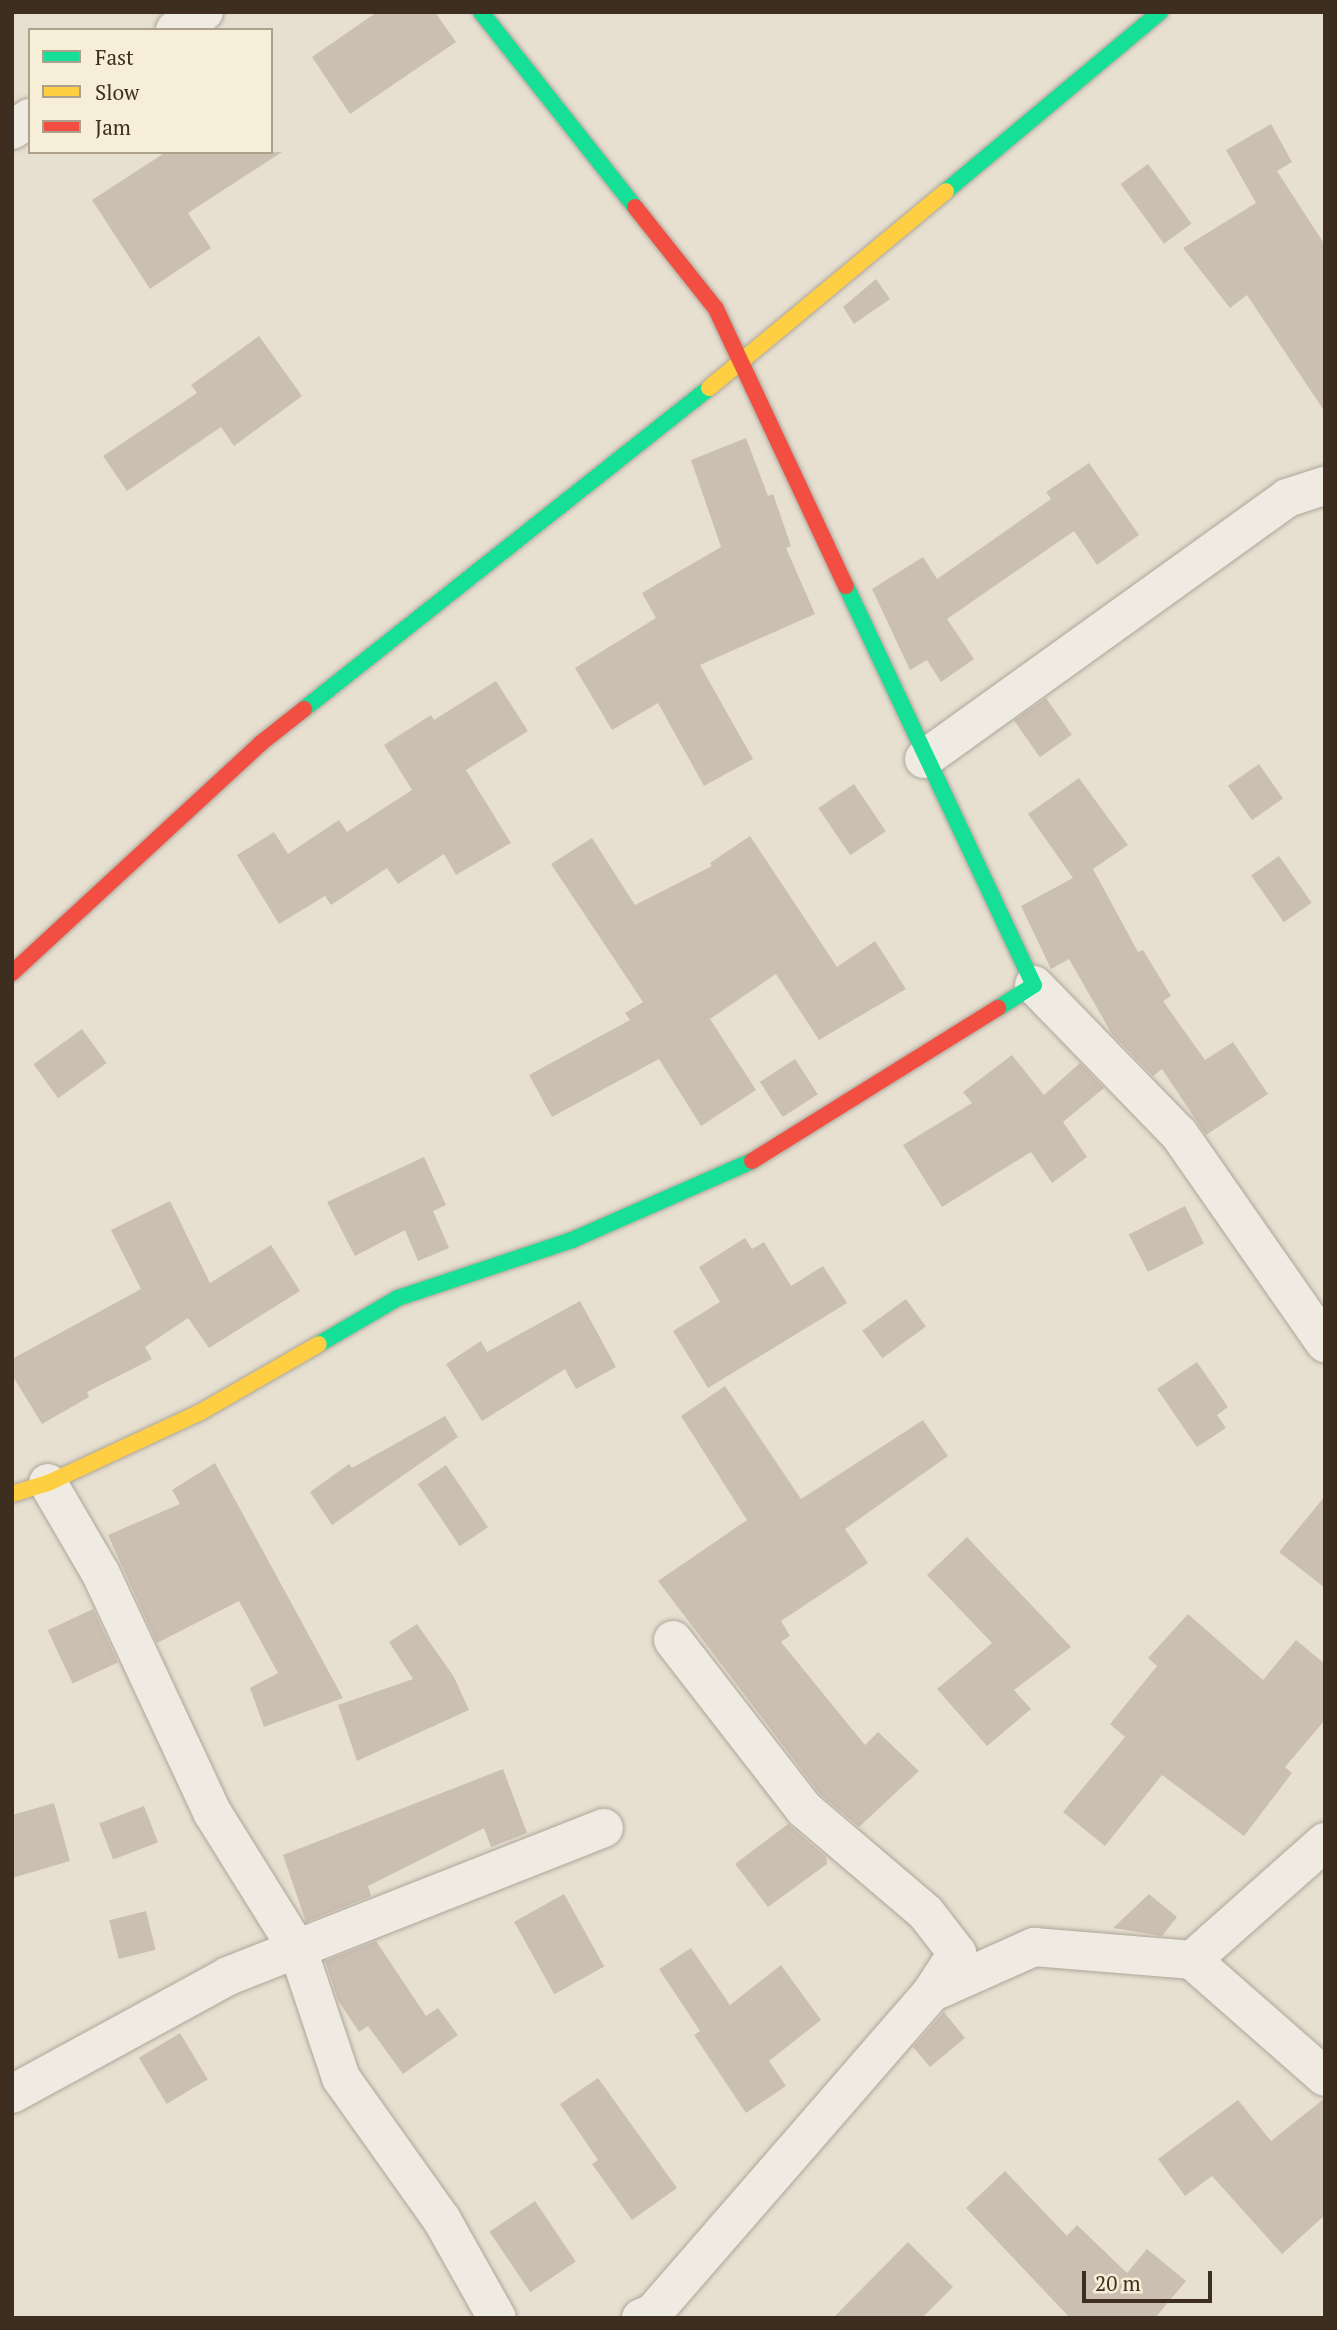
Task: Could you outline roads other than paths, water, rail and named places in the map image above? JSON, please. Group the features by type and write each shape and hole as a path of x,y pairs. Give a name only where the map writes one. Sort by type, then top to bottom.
{"street":[{"path":"178,28 204,12"},
{"path":"481,12 716,309 924,759 1034,985 1179,1134 1325,1343"},
{"path":"12,973 261,743 741,362 1160,12"},
{"path":"12,130 28,119"},
{"path":"924,759 1287,498 1325,486"},
{"path":"12,1494 48,1483 199,1413 398,1298 572,1240 741,1168 1034,985"},
{"path":"48,1483 101,1574 212,1812 298,1950 341,2078 442,2220 498,2318"},
{"path":"649,2316 931,1993 957,1953 926,1913 804,1809 673,1640"},
{"path":"12,2094 228,1976 604,1828"},
{"path":"1192,1959 1325,1842"},
{"path":"931,1993 1034,1947 1192,1959 1325,2077"}]}
